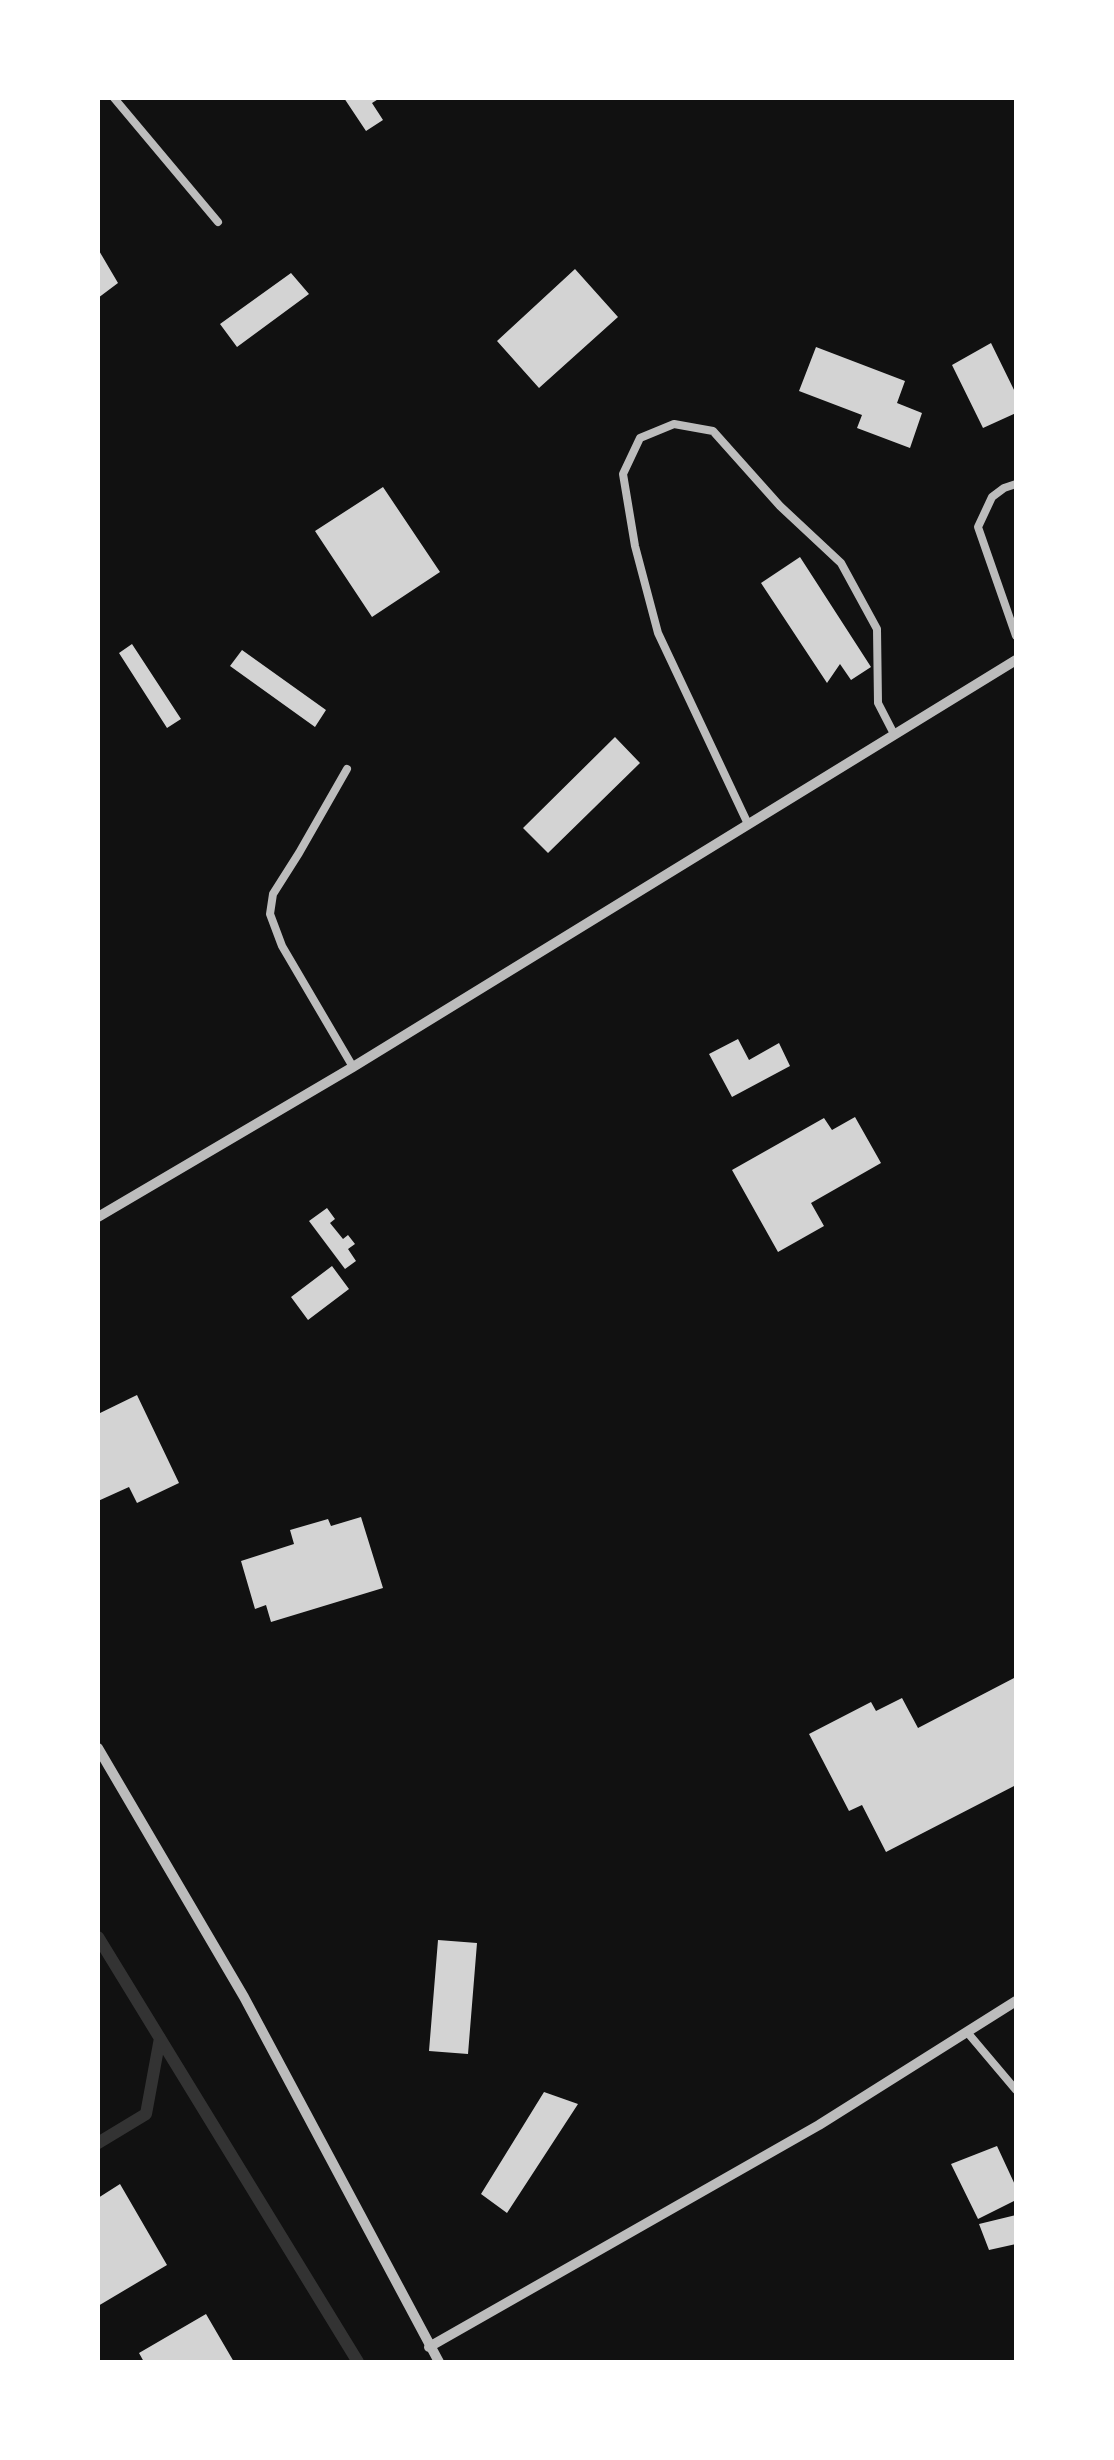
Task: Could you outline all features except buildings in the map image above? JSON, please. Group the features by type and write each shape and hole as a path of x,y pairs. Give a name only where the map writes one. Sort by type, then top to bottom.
{"street":[{"path":"98,1217 352,1067 1016,660"},
{"path":"98,1748 244,1996 438,2362"},
{"path":"430,2347 818,2125 1016,2001"}],"lane":[{"path":"114,98 218,222"},
{"path":"748,824 658,633 635,546 623,474 640,438 674,424 713,431 780,506 840,563 877,629 878,703 894,734"},
{"path":"1016,484 992,497 978,527 1016,636"},
{"path":"347,769 274,894 270,914 282,946 352,1067"},
{"path":"967,2032 1016,2090"}],"waterway":[{"path":"98,1937 358,2362"},
{"path":"98,2143 146,2114 160,2038"}]}
